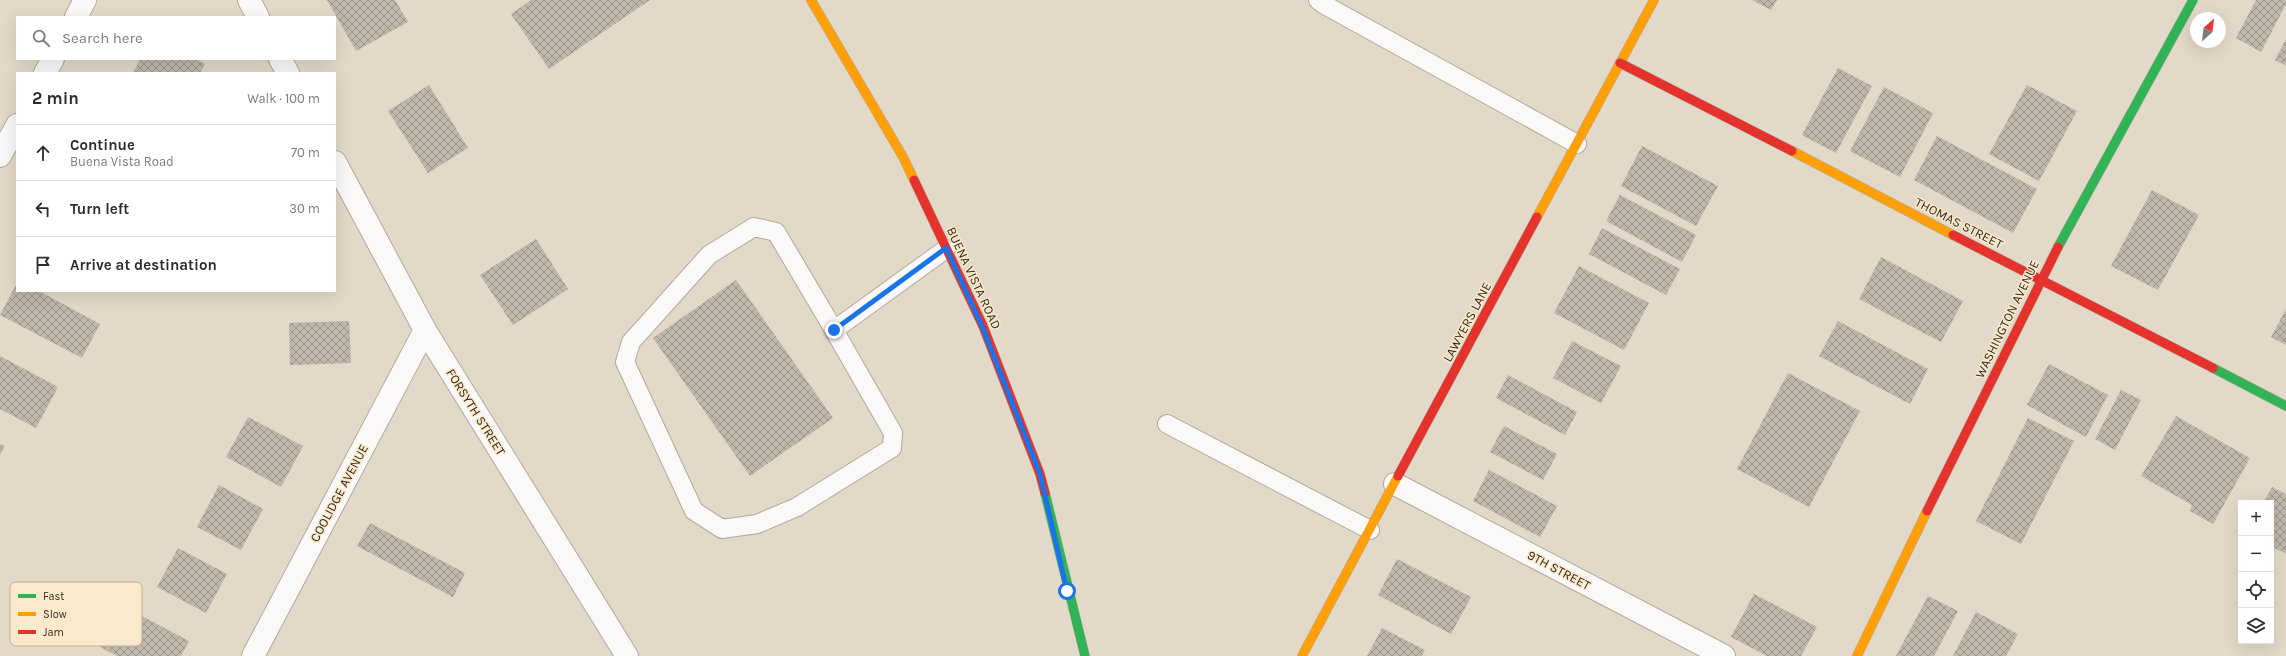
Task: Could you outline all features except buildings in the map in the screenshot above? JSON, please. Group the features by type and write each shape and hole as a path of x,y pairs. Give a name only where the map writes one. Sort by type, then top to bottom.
{"street":[{"path":"77,16 85,0"},
{"path":"249,0 257,16"},
{"name":"BUENA VISTA ROAD","path":"811,0 903,157 982,326 1040,474 1085,656"},
{"name":"LAWYERS LANE","path":"1302,656 1654,0"},
{"name":"WASHINGTON AVENUE","path":"1857,656 2040,279 2193,0"},
{"path":"46,72 52,60"},
{"path":"281,60 287,72"},
{"name":"THOMAS STREET","path":"1620,63 2286,406"},
{"path":"0,156 16,127"},
{"name":"FORSYTH STREET","path":"336,164 425,330 627,656"},
{"name":"COOLIDGE AVENUE","path":"253,656 425,330"},
{"name":"9TH STREET","path":"1394,484 1724,656"}],"lane":[{"path":"1318,0 1577,144"},
{"path":"754,227 776,232 834,330 893,433 892,448 797,507 757,524 722,529 694,511 625,362 630,342 709,255 754,227"},
{"path":"834,330 946,248"},
{"path":"1168,424 1370,530"}],"traffic: fast":[{"path":"2058,247 2193,0"},
{"path":"2213,368 2286,406"},
{"path":"1045,493 1085,656"}],"traffic: slow":[{"path":"811,0 903,157 914,180"},
{"path":"1537,217 1654,0"},
{"path":"1792,151 1953,235"},
{"path":"1302,656 1398,476"},
{"path":"1857,656 1927,511"}],"traffic: jam":[{"path":"1620,63 1792,151"},
{"path":"914,180 983,326 1040,474 1045,493"},
{"path":"1398,476 1537,217"},
{"path":"1953,235 2213,368"},
{"path":"1927,511 2058,247"}],"route":[{"path":"834,330 946,248 982,326 1040,474 1067,591"}]}
